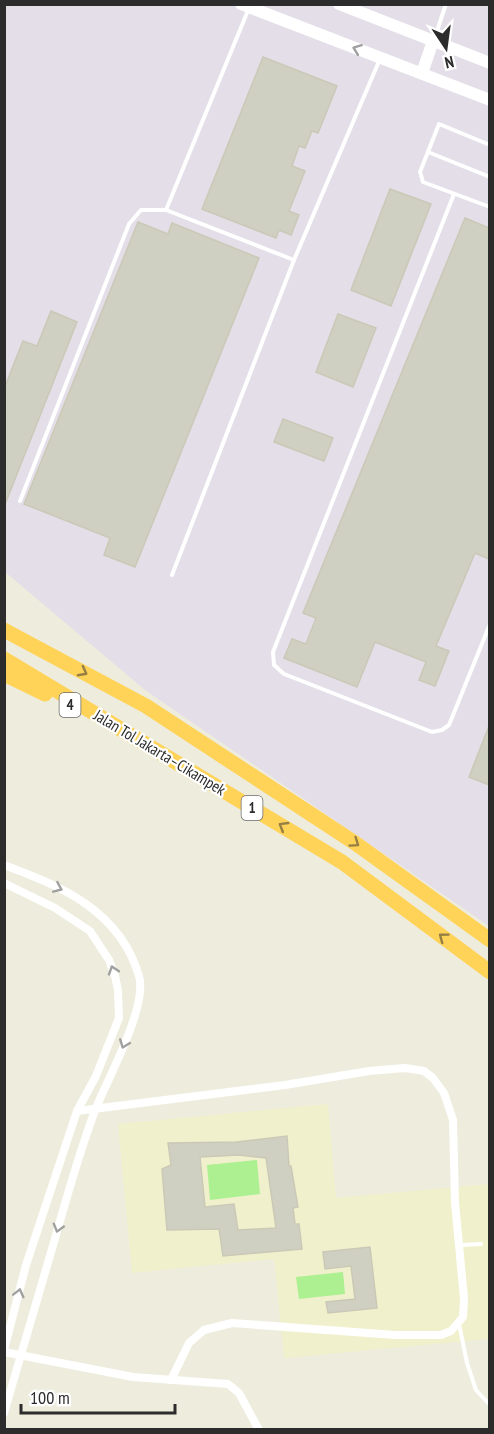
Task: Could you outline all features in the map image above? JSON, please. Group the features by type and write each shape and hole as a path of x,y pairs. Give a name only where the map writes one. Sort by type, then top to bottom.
{"highway":[{"name":"Jalan Tol Jakarta–Cikampek","path":"4,630 146,706 355,843 489,940"},
{"name":"Jalan Tol Jakarta–Cikampek","path":"4,659 342,862 489,972"},
{"name":"4","path":"4,674 135,736"}],"street":[{"path":"339,4 489,63"},
{"path":"245,6 489,100"},
{"path":"422,73 434,41"},
{"path":"4,865 73,895 96,910 127,945 138,972 141,990 132,1022 96,1108 74,1172 4,1413"},
{"path":"4,883 55,908 90,931 109,960 115,976 119,1018 96,1076 77,1111 26,1265 4,1351 133,1377 228,1384 239,1393 260,1430"},
{"path":"77,1111 405,1068 424,1071 433,1078 444,1093 453,1120 455,1203 464,1298 463,1317 459,1323 451,1331 441,1335 417,1336 232,1323 204,1330 189,1343 171,1380"}],"lane":[{"path":"434,41 446,4"},
{"path":"166,210 245,6"},
{"path":"172,575 294,260 380,58"},
{"path":"489,145 439,124 420,172 423,182 489,207"},
{"path":"428,152 489,177"},
{"path":"454,194 273,652 274,665 284,674 432,732 442,730 449,725 489,624"},
{"path":"20,501 129,224 141,210 166,210 294,260"},
{"path":"460,1245 481,1244"},
{"path":"459,1323 467,1364 476,1390 489,1405"}],"shaded area":[{"path":"5,5 489,5 489,926 145,690 5,572"},
{"path":"328,1104 336,1198 489,1184 489,1339 284,1358 274,1259 132,1273 118,1124"}],"green space":[{"path":"257,1160 260,1194 210,1200 207,1165"},
{"path":"343,1272 345,1294 299,1299 296,1277"}],"building":[{"path":"263,57 337,86 318,133 312,131 305,148 299,146 292,166 305,171 289,211 299,215 291,235 279,230 276,238 202,209"},
{"path":"390,189 431,204 391,306 351,290"},
{"path":"465,218 489,228 489,559 475,553 436,646 449,651 435,686 419,680 426,662 375,642 357,687 284,658 292,639 306,644 316,618 303,613"},
{"path":"138,222 168,234 172,223 259,258 135,567 104,555 110,538 24,504"},
{"path":"51,311 77,322 4,507 4,389 23,341 37,346"},
{"path":"338,314 376,328 353,387 316,372"},
{"path":"283,419 333,438 324,461 274,442"},
{"path":"489,726 489,785 469,777"},
{"path":"287,1136 289,1166 291,1166 298,1207 293,1208 295,1224 299,1224 302,1249 223,1256 219,1229 167,1230 162,1169 171,1165 168,1143 236,1142","holes":["239,1155 266,1158 276,1228 238,1230 234,1204 205,1207 200,1157"]},
{"path":"370,1247 377,1308 328,1313 326,1302 355,1299 351,1266 325,1269 323,1252"}]}
